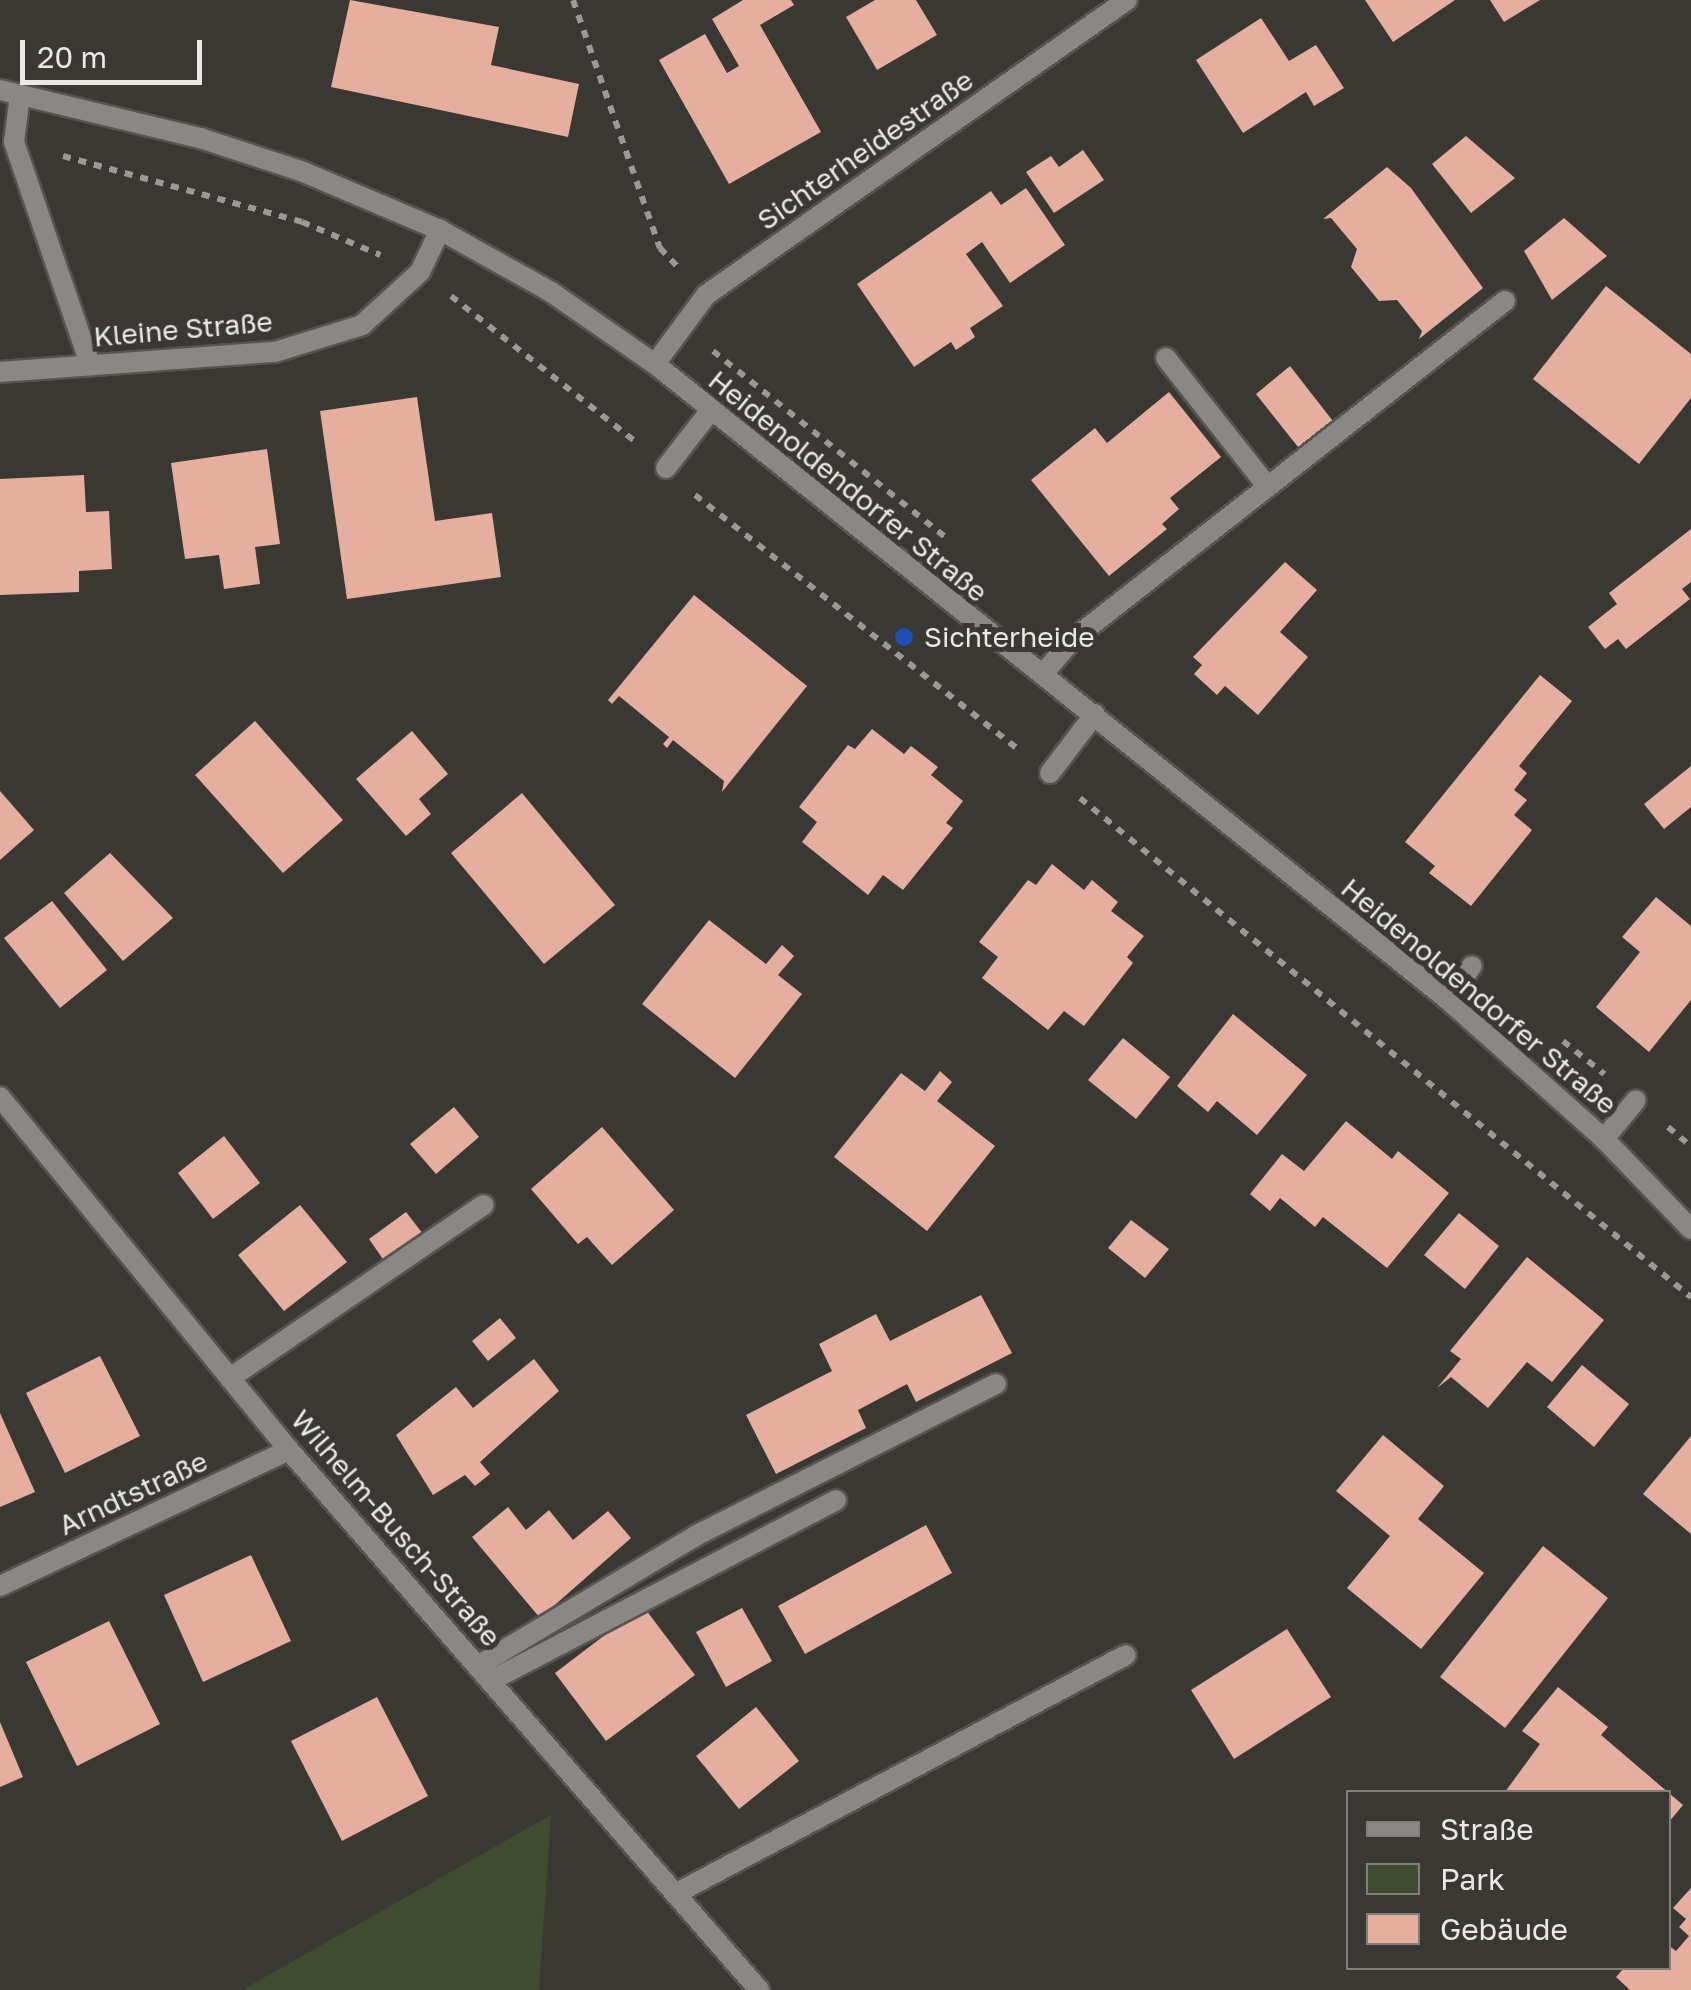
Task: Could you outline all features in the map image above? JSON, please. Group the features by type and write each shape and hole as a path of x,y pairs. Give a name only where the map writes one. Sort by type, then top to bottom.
{"street":[{"name":"Sichterheidestraße","path":"655,364 706,295 1126,0"},
{"path":"10,92 14,142 90,364"},
{"name":"Heidenoldendorfer Straße","path":"10,92 200,138 300,170 440,230 551,292 655,364 1447,999 1604,1139 1691,1229"},
{"name":"Kleine Straße","path":"0,372 275,352 362,325 420,272 440,230"},
{"path":"1043,674 1072,640 1505,300"},
{"path":"1166,358 1268,487"},
{"path":"666,468 711,410"},
{"path":"1050,773 1095,714"},
{"path":"1447,999 1472,966"},
{"name":"Wilhelm-Busch-Straße","path":"0,1097 289,1450 487,1672 758,1990"},
{"path":"1604,1139 1636,1100"},
{"path":"230,1378 484,1205"},
{"path":"487,1672 697,1536 996,1384"},
{"name":"Arndtstraße","path":"0,1586 289,1450"},
{"path":"487,1672 836,1500"},
{"path":"675,1894 1126,1655"}],"path":[{"path":"573,0 660,248 706,295"},
{"path":"14,142 302,222 420,272"},
{"path":"1546,1027 1691,1146"}],"green space":[{"path":"551,1815 539,1990 242,1990"}],"building":[{"path":"350,0 499,27 491,65 579,84 568,137 331,87"},
{"path":"743,0 791,0 794,5 760,25 821,132 729,184 659,60 705,34 727,73 739,66 712,19"},
{"path":"875,0 916,0 937,35 877,70 846,17"},
{"path":"1365,0 1455,0 1393,42"},
{"path":"1490,0 1540,0 1504,22"},
{"path":"1261,18 1289,61 1316,45 1344,88 1314,106 1306,92 1243,133 1196,60"},
{"path":"1466,136 1515,178 1471,213 1432,164"},
{"path":"1083,150 1104,180 1054,213 1026,172 1051,156 1059,167"},
{"path":"1387,167 1411,188 1483,288 1419,339 1422,331 1397,300 1379,301 1351,267 1357,249 1331,218 1323,219"},
{"path":"1026,188 1065,245 1010,283 982,242 966,254 1003,306 970,328 975,337 956,350 951,342 914,367 857,284 991,191 1001,205"},
{"path":"1564,218 1607,256 1552,300 1524,251"},
{"path":"1606,286 1691,354 1691,398 1639,464 1533,379"},
{"path":"1290,366 1336,425 1302,452 1256,394"},
{"path":"1169,392 1221,457 1170,498 1179,509 1162,524 1167,529 1109,576 1031,480 1095,428 1107,443"},
{"path":"417,397 435,521 492,513 501,577 347,599 320,411"},
{"path":"267,449 280,544 255,547 260,584 224,589 219,555 185,559 171,463"},
{"path":"84,475 86,512 109,511 112,569 79,571 79,592 0,595 0,479"},
{"path":"1691,529 1691,582 1682,589 1690,599 1626,649 1618,639 1605,649 1588,627 1617,604 1609,593"},
{"path":"1285,562 1317,590 1280,632 1308,657 1258,715 1225,686 1217,695 1194,674 1202,665 1193,657"},
{"path":"694,595 807,686 722,792 724,781 673,740 667,748 663,744 669,737 619,696 612,704 608,700"},
{"path":"1540,675 1572,701 1519,766 1527,773 1514,790 1527,800 1514,815 1532,830 1471,906 1429,873 1435,866 1405,842"},
{"path":"255,721 343,820 283,873 195,775"},
{"path":"872,729 904,754 911,746 938,767 931,775 963,801 946,823 953,828 903,890 883,875 868,895 802,842 817,822 799,807 848,745 855,749"},
{"path":"412,731 448,774 419,799 431,814 406,836 356,779"},
{"path":"1691,766 1691,807 1664,829 1644,804"},
{"path":"0,791 34,830 0,860"},
{"path":"522,793 615,905 544,964 451,853"},
{"path":"110,853 173,918 123,961 64,893"},
{"path":"1052,864 1084,890 1092,880 1118,902 1111,911 1144,936 1127,957 1133,963 1084,1026 1064,1011 1048,1030 982,978 998,957 979,942 1028,880 1036,885"},
{"path":"1656,897 1691,926 1691,1000 1649,1052 1596,1007 1640,952 1622,937"},
{"path":"52,901 107,970 60,1008 4,938"},
{"path":"709,920 766,964 782,945 794,956 778,975 802,994 735,1078 642,1004"},
{"path":"1233,1014 1307,1075 1257,1135 1217,1101 1208,1112 1177,1086"},
{"path":"1123,1038 1170,1077 1136,1119 1088,1080"},
{"path":"940,1071 952,1082 937,1101 995,1146 927,1231 834,1157 901,1073 925,1091"},
{"path":"454,1107 479,1137 436,1174 410,1144"},
{"path":"1346,1121 1392,1159 1398,1151 1449,1193 1387,1268 1323,1217 1315,1227 1280,1198 1270,1211 1250,1194 1282,1154 1304,1171"},
{"path":"602,1127 674,1210 612,1265 587,1237 578,1244 531,1189"},
{"path":"224,1136 260,1183 213,1219 178,1173"},
{"path":"300,1205 347,1262 284,1311 238,1255"},
{"path":"406,1212 423,1234 385,1262 369,1239"},
{"path":"1459,1213 1499,1246 1465,1289 1424,1255"},
{"path":"1131,1220 1169,1249 1145,1278 1108,1248"},
{"path":"1527,1257 1604,1320 1552,1382 1527,1362 1488,1408 1451,1377 1437,1388 1461,1359 1450,1351"},
{"path":"981,1295 1012,1353 916,1402 907,1384 858,1410 866,1428 776,1474 746,1415 832,1371 819,1344 876,1314 890,1341"},
{"path":"500,1318 516,1338 488,1361 472,1341"},
{"path":"100,1356 140,1436 65,1473 26,1393"},
{"path":"534,1359 559,1391 480,1462 490,1474 475,1486 465,1475 433,1495 396,1435 456,1387 473,1408"},
{"path":"1582,1365 1629,1404 1594,1447 1547,1407"},
{"path":"0,1413 35,1492 0,1507"},
{"path":"1383,1435 1444,1486 1418,1519 1484,1573 1421,1649 1347,1588 1390,1536 1336,1491"},
{"path":"1691,1436 1691,1534 1643,1494"},
{"path":"508,1507 526,1530 549,1510 573,1540 608,1511 631,1538 540,1618 472,1537"},
{"path":"926,1525 952,1573 805,1654 778,1606"},
{"path":"1543,1546 1608,1598 1505,1728 1440,1677"},
{"path":"251,1555 291,1641 203,1682 164,1595"},
{"path":"643,1606 695,1675 606,1741 555,1673"},
{"path":"742,1608 772,1661 726,1687 696,1632"},
{"path":"109,1621 160,1724 77,1766 26,1662"},
{"path":"1287,1629 1331,1697 1234,1759 1191,1690"},
{"path":"1558,1687 1608,1727 1601,1735 1666,1790 1506,1790 1540,1744 1522,1731"},
{"path":"377,1697 428,1796 342,1841 291,1741"},
{"path":"756,1707 799,1761 739,1809 696,1756"},
{"path":"0,1722 23,1777 0,1787"},
{"path":"1671,1795 1683,1805 1671,1819"},
{"path":"1691,1888 1691,1990 1630,1990 1616,1977 1622,1970 1671,1970 1671,1947 1676,1951 1689,1936 1679,1927 1686,1919 1673,1908"}],"place":[{"name":"Sichterheide","path":"904,637"}]}
